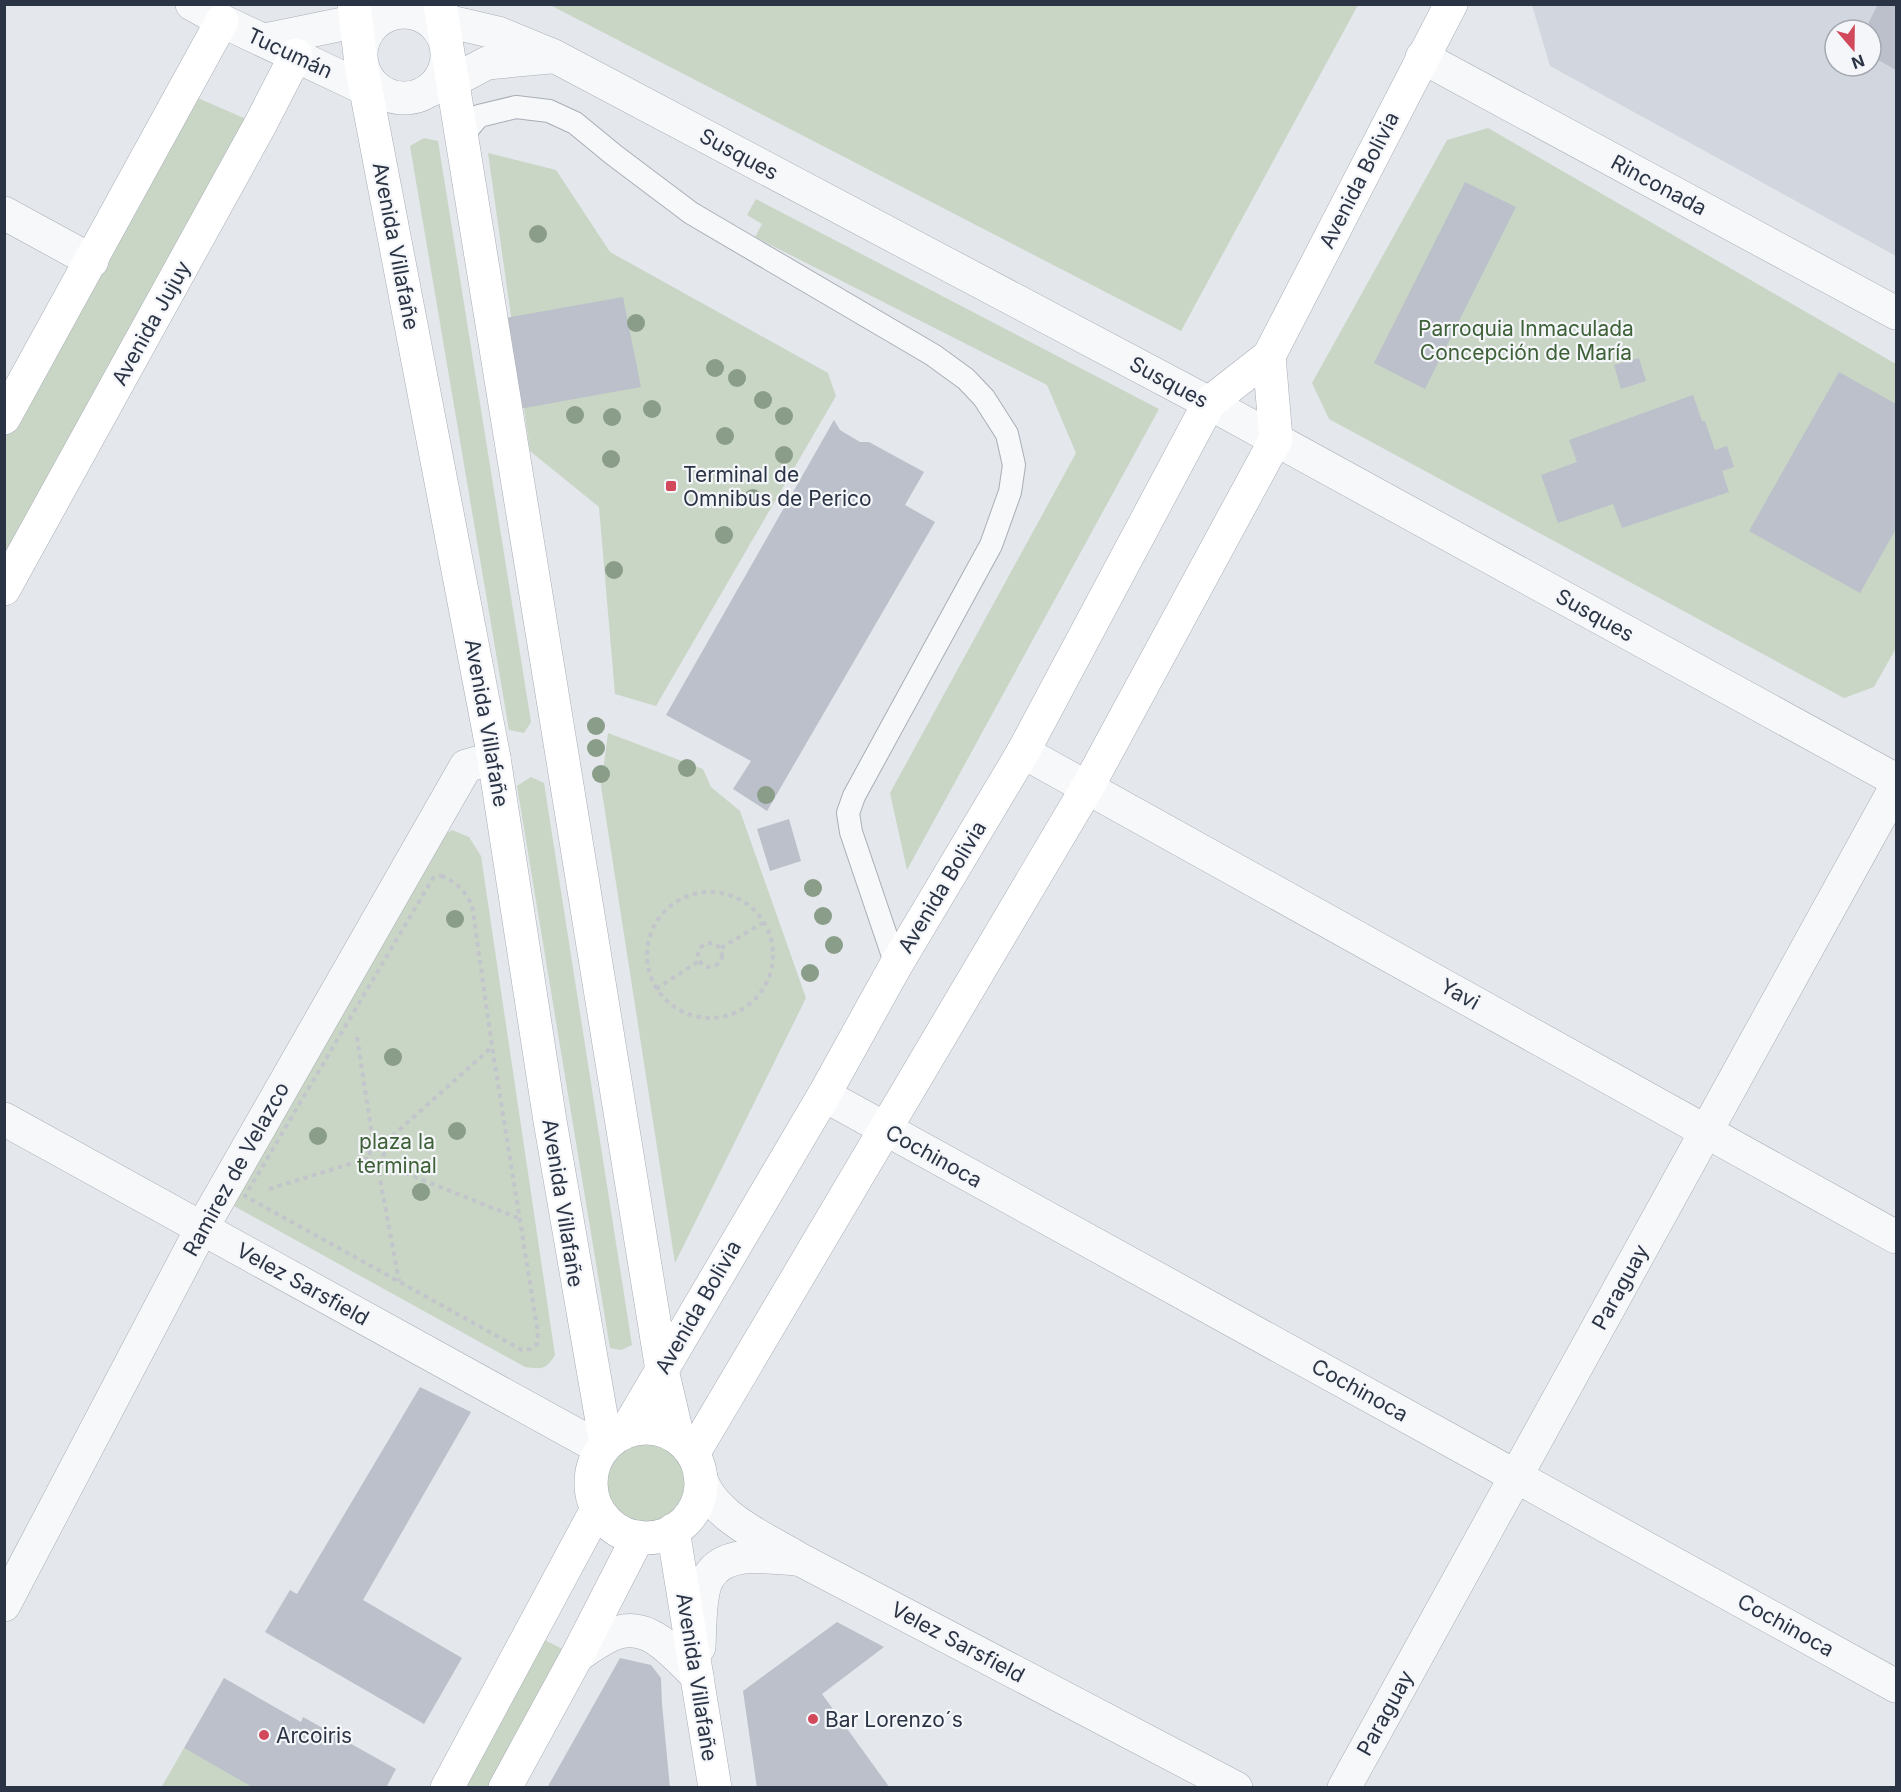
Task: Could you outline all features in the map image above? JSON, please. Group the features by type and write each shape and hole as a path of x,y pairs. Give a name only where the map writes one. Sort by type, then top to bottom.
{"street":[{"name":"Tucumán","path":"192,4 222,21 296,55 373,83"},
{"name":"Avenida Bolivia","path":"612,1442 662,1370 824,1095 896,965 1023,752 1209,403 1269,356 1451,4"},
{"path":"265,40 365,14 411,12 439,22 440,86 462,136 662,1370 691,1456 699,1496 690,1516 673,1530 656,1536 638,1537 624,1533 611,1526 597,1509 591,1489 592,1468 612,1442 644,1428 663,1430 691,1456"},
{"name":"Avenida Villafañe","path":"365,14 373,83 494,758 550,1121 612,1442"},
{"path":"4,418 222,21"},
{"name":"Susques","path":"439,22 498,33 554,56 1209,403 1896,780"},
{"name":"Avenida Jujuy","path":"4,589 296,55"},
{"path":"373,83 403,98 416,96 487,63 554,56"},
{"name":"Rinconada","path":"1422,57 1896,313"},
{"path":"4,213 92,261"},
{"path":"691,1456 1087,788 1276,440 1269,356"},
{"name":"Yavi","path":"1023,752 1896,1236"},
{"name":"Ramirez de Velazco","path":"4,1605 202,1228 466,766 494,758"},
{"name":"Paraguay","path":"1344,1788 1896,787"},
{"name":"Cochinoca","path":"824,1095 1896,1686"},
{"name":"Velez Sarsfield","path":"4,1119 202,1228 612,1442"},
{"name":"Velez Sarsfield","path":"691,1456 703,1486 717,1506 735,1521 799,1559 1236,1788"},
{"path":"447,1788 597,1509"},
{"name":"Avenida Villafañe","path":"673,1530 715,1788"},
{"path":"505,1788 577,1656 638,1537"},
{"path":"697,1676 701,1605 707,1578 719,1565 737,1558 799,1559"},
{"path":"577,1656 606,1636 638,1631 649,1634 663,1643 697,1676"}],"lane":[{"path":"462,136 479,116 516,107 549,111 575,123 691,213 933,355 966,380 984,398 1007,434 1014,465 1010,492 992,544 854,796 848,813 851,832 896,965"}],"path":[{"path":"441,876 450,879 467,895 472,905 538,1333 537,1344 530,1349 522,1350 245,1196 433,878 441,876"},
{"path":"712,891 731,895 751,906 764,922 772,940 774,959 770,978 761,995 746,1008 728,1017 709,1019 690,1015 670,1005 656,989 648,971 647,951 651,932 661,915 675,902 693,894 712,891"},
{"path":"721,948 764,922"},
{"path":"711,942 721,948 722,957 719,964 707,967 699,961 698,951 703,944 711,942"},
{"path":"656,989 699,961"},
{"path":"353,1013 355,1024"},
{"path":"357,1035 376,1149 384,1154 379,1163"},
{"path":"369,1158 370,1151 376,1149 492,1046"},
{"path":"369,1158 372,1162 519,1218"},
{"path":"268,1189 369,1158"},
{"path":"379,1163 399,1281"},
{"path":"245,1196 256,1193"}],"shaded area":[{"path":"1532,5 1896,5 1896,256 1550,66"}],"green space":[{"path":"550,5 1358,5 1181,331"},
{"path":"184,92 260,125 5,589 5,418"},
{"name":"Parroquia Inmaculada Concepción de María","path":"1488,128 1896,364 1896,648 1874,687 1844,698 1329,419 1312,383 1447,140"},
{"path":"424,138 438,141 531,722 524,733 509,730 410,146"},
{"path":"488,153 556,170 610,252 828,373 836,396 656,706 615,694 599,507 530,451"},
{"path":"756,199 1159,409 907,870 890,793 1076,453 1047,385 755,237 762,224 747,215"},
{"path":"608,733 703,769 711,787 740,811 806,998 675,1263 601,786"},
{"path":"531,777 544,783 632,1345 621,1350 610,1348 517,786"},
{"name":"plaza la terminal","path":"452,830 469,837 481,856 555,1355 546,1366 540,1368 525,1367 225,1201 434,841"},
{"path":"646,1437 663,1440 678,1450 688,1465 691,1482 688,1499 678,1514 663,1524 646,1527 629,1524 614,1514 604,1499 601,1482 604,1465 614,1450 629,1440"},
{"path":"530,1633 577,1656 505,1787 447,1788"},
{"path":"184,1748 254,1787 161,1788"}],"building":[{"path":"1878,4 1896,4 1896,70 1883,63 1883,18 1871,18"},
{"path":"1465,182 1516,207 1425,389 1374,363"},
{"path":"623,297 641,387 519,409 500,319"},
{"path":"1639,358 1646,381 1621,389 1614,365"},
{"path":"1839,372 1896,404 1896,532 1860,593 1749,531"},
{"path":"1693,395 1715,450 1727,446 1734,467 1722,471 1729,492 1622,528 1613,504 1558,523 1541,475 1577,462 1569,440"},
{"path":"834,420 840,430 860,442 869,442 924,472 905,505 935,522 767,811 733,789 751,761 666,715"},
{"path":"789,819 801,861 770,871 757,829"},
{"path":"420,1387 471,1412 363,1600 462,1658 424,1724 265,1632 290,1590 297,1594"},
{"path":"837,1622 884,1647 822,1694 890,1788 757,1788 743,1691"},
{"path":"620,1658 651,1665 661,1678 670,1788 547,1788"},
{"name":"Arcoiris","path":"224,1678 301,1722 303,1717 396,1769 386,1788 254,1788 184,1748"}],"place":[{"name":"Terminal de Omnibus de Perico","path":"671,486"},
{"name":"Bar Lorenzo´s","path":"813,1719"},
{"name":"Arcoiris","path":"264,1735"}]}
